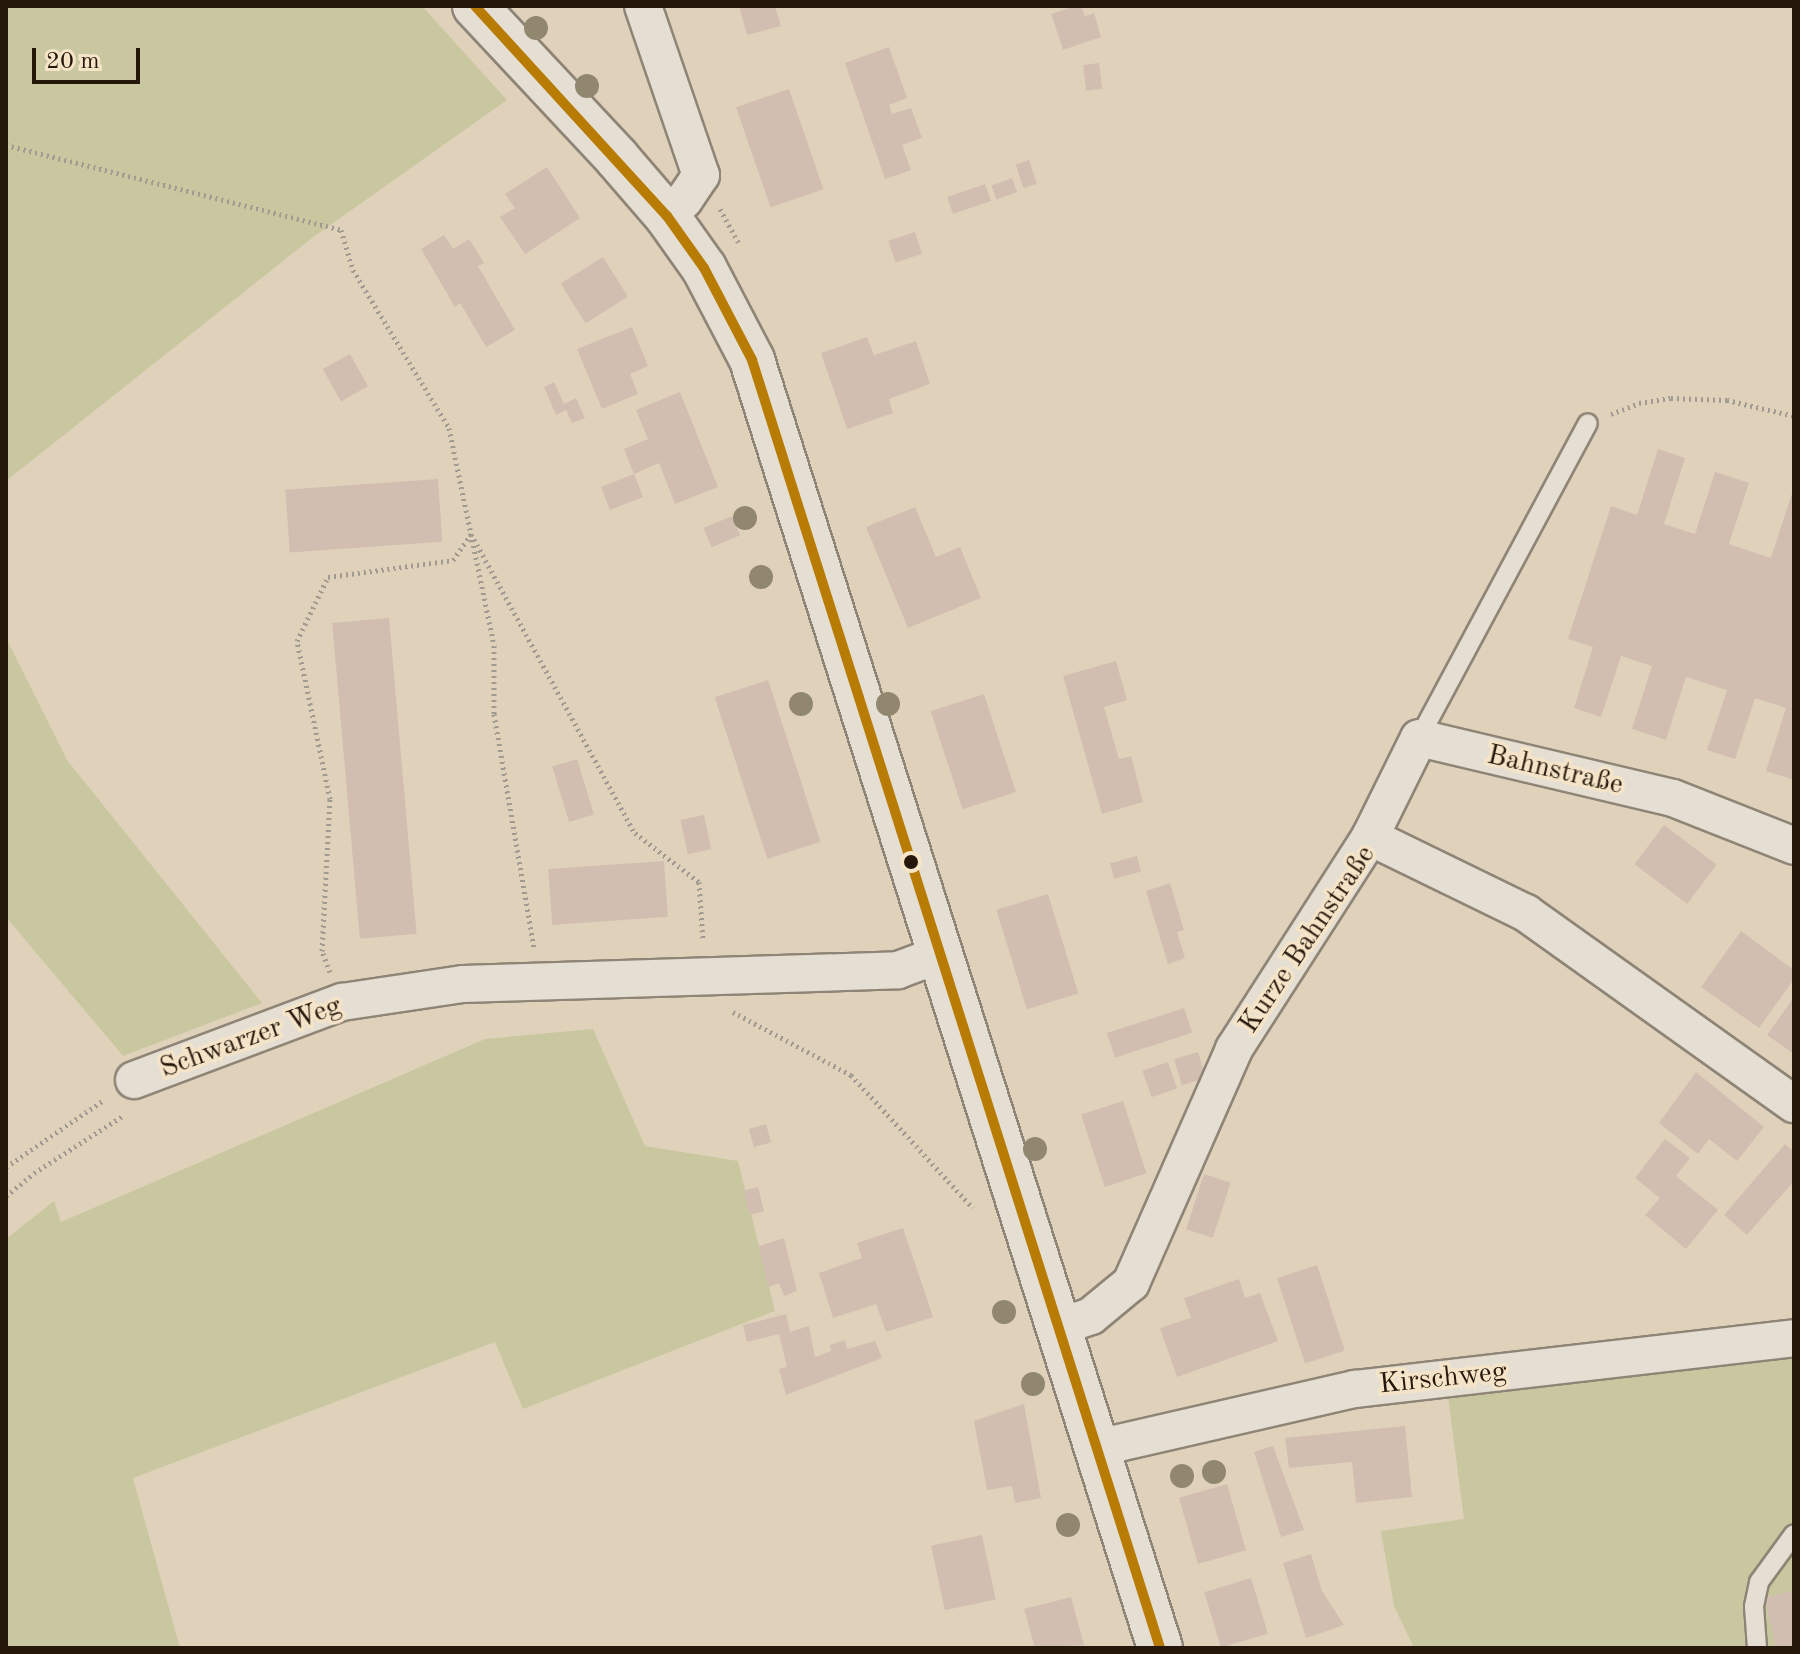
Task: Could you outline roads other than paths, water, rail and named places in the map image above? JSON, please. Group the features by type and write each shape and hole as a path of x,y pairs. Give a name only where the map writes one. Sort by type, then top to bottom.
{"street":[{"path":"475,6 667,216 704,268 752,360 1160,1648"},
{"path":"643,6 701,175 684,200 667,216"},
{"path":"1370,837 1419,738"},
{"name":"Bahnstraße","path":"1419,738 1673,798 1794,846"},
{"name":"Kurze Bahnstraße","path":"1059,1327 1091,1316 1131,1283 1234,1049 1370,837 1526,913 1794,1104"},
{"name":"Schwarzer Weg","path":"133,1095 342,1002 463,984 898,970 941,954"},
{"name":"Kirschweg","path":"1097,1448 1355,1389 1794,1338"}],"lane":[{"path":"1419,738 1588,423"},
{"path":"1757,1648 1754,1606 1759,1582 1794,1534"}]}
